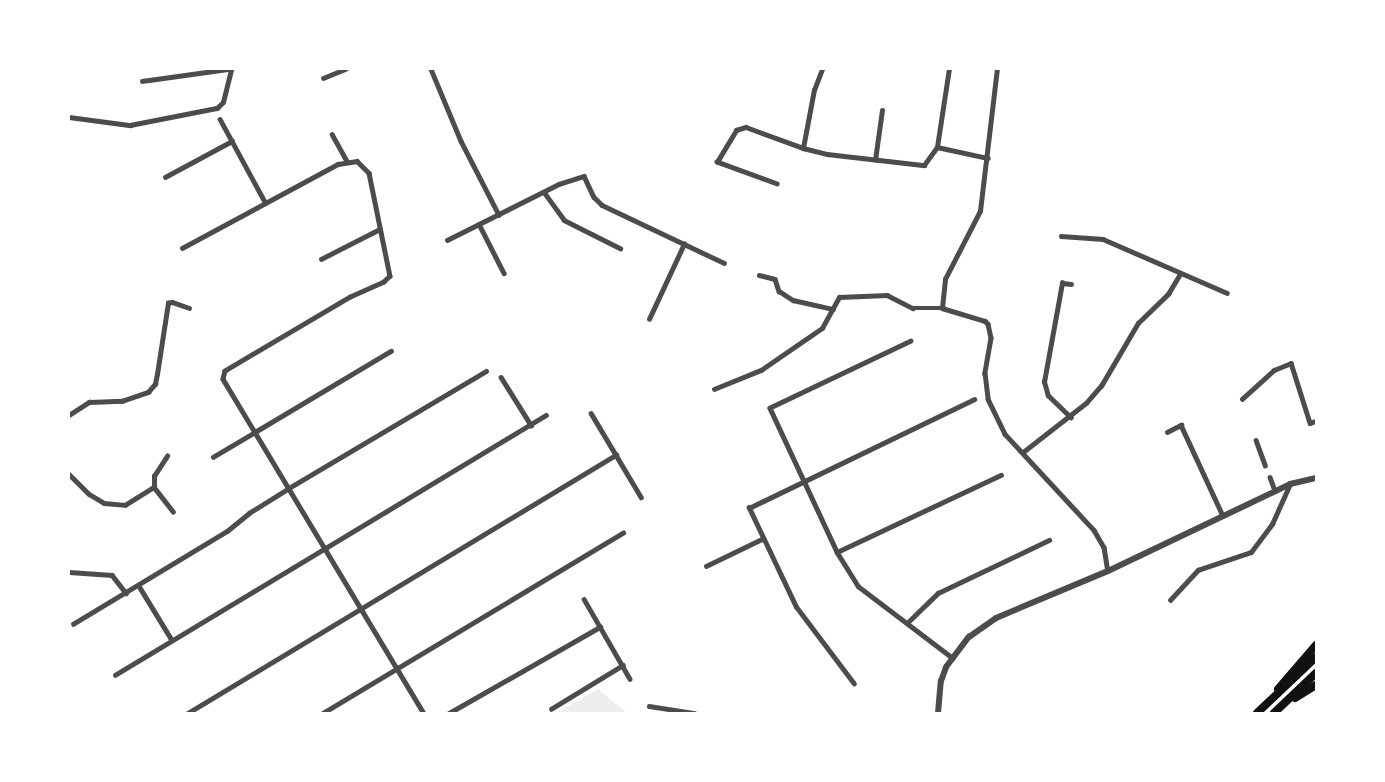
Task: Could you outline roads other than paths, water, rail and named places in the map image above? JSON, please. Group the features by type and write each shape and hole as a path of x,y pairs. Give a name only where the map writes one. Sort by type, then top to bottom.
{"highway":[{"path":"1269,701 1285,678 1316,645"},
{"path":"1257,713 1316,657"},
{"path":"1274,713 1316,674"},
{"path":"1283,705 1316,684"}],"street":[{"path":"69,117 130,125 218,108 223,102 230,69 142,81"},
{"path":"323,78 337,70 345,69"},
{"path":"431,69 461,141 499,215"},
{"path":"803,148 814,90 822,69"},
{"path":"777,184 717,162 726,142 736,130 746,127 803,148 875,160 924,165 930,162 938,147 949,69"},
{"path":"942,308 945,279 980,211 997,69"},
{"path":"875,160 882,110"},
{"path":"220,119 265,202"},
{"path":"332,134 350,161"},
{"path":"165,177 232,141"},
{"path":"938,147 988,158"},
{"path":"182,248 265,202 350,161 359,161 369,173 390,276 384,282 350,297 225,371 223,379 424,713"},
{"path":"447,240 576,177 584,176 594,198 603,205 724,263"},
{"path":"544,192 564,220 620,248"},
{"path":"479,224 504,273"},
{"path":"321,259 380,228"},
{"path":"1061,236 1103,239 1227,293"},
{"path":"649,319 684,244"},
{"path":"1023,452 1071,418 1101,386 1138,323 1168,294 1180,274"},
{"path":"759,275 776,279 779,291 793,300 832,309"},
{"path":"1071,284 1062,283 1044,382 1048,396 1071,418"},
{"path":"714,388 761,370 822,328 839,297 887,295 913,308 942,308 976,318 988,324 991,338 985,373 988,399 1005,434 1094,530 1104,547 1108,571"},
{"path":"69,415 89,402 122,401 148,392 155,384 158,374 168,303 172,302 189,308"},
{"path":"911,341 770,408 837,552 858,586 953,657"},
{"path":"213,457 391,351"},
{"path":"1242,399 1274,370 1291,363 1310,423 1316,421"},
{"path":"74,624 227,531 249,513 289,488 486,371"},
{"path":"501,377 531,425"},
{"path":"854,684 796,607 749,508 974,399"},
{"path":"591,413 641,497"},
{"path":"115,675 546,415"},
{"path":"1167,432 1181,425 1223,516"},
{"path":"1256,440 1265,465"},
{"path":"188,713 616,455"},
{"path":"166,456 154,476 154,486 173,511"},
{"path":"69,474 89,494 114,506 125,505 154,486"},
{"path":"837,552 1001,475"},
{"path":"1270,477 1275,491"},
{"path":"938,713 941,681 953,657 969,637 996,618 1108,571 1290,484 1316,478"},
{"path":"1170,600 1198,570 1251,552 1272,524 1290,484"},
{"path":"323,713 623,533"},
{"path":"706,566 762,539"},
{"path":"907,623 938,593 1049,540"},
{"path":"69,572 112,575 126,593"},
{"path":"139,586 172,640"},
{"path":"584,598 630,679"},
{"path":"449,713 600,627"},
{"path":"551,709 623,665"},
{"path":"649,706 693,713"}]}
